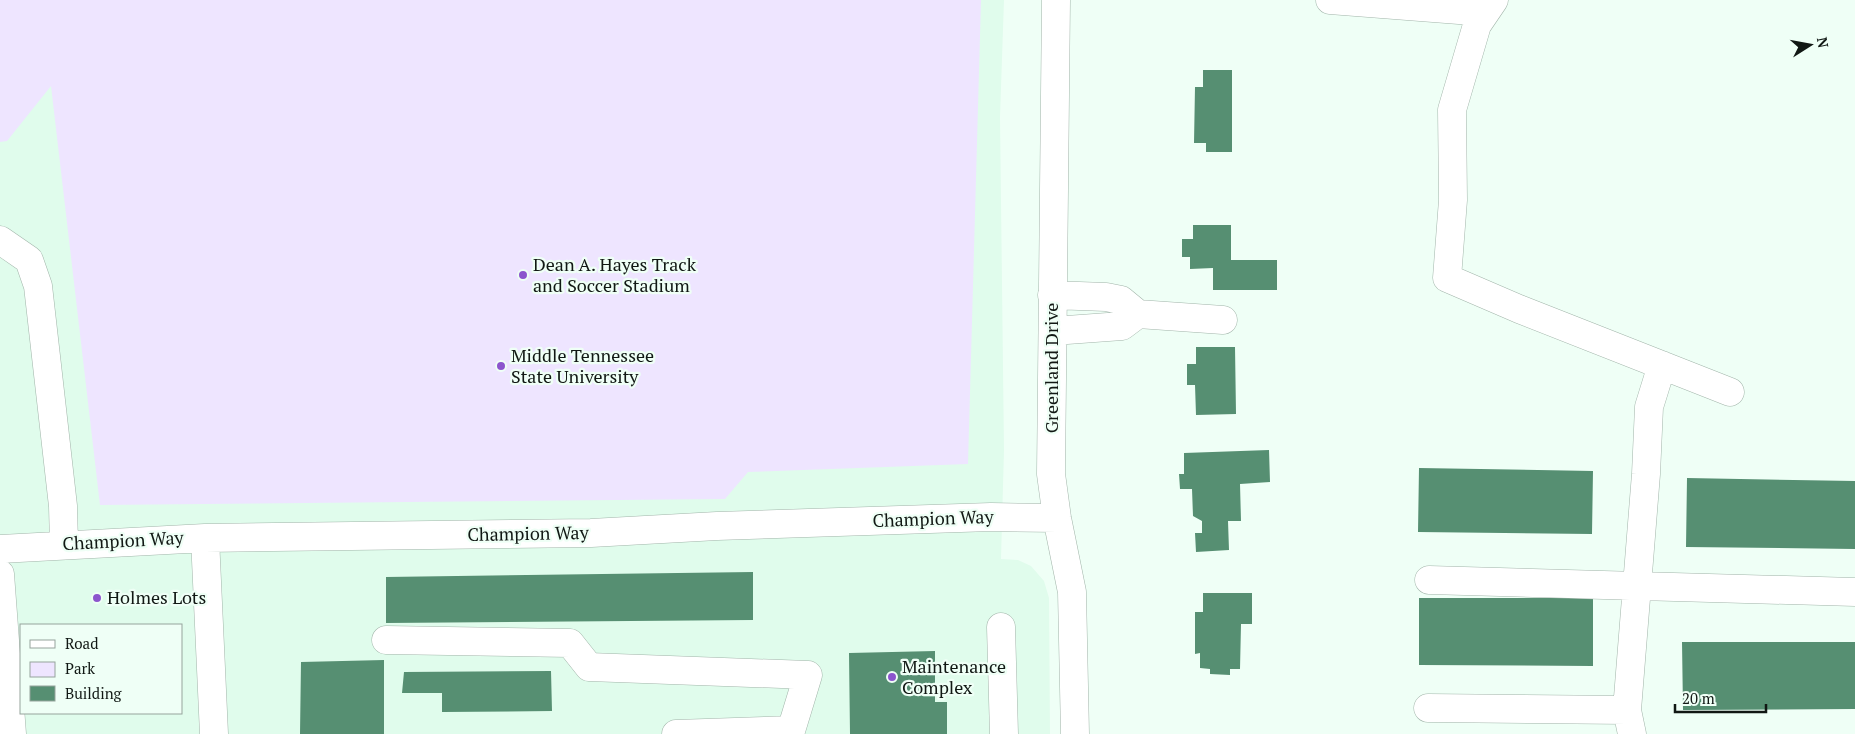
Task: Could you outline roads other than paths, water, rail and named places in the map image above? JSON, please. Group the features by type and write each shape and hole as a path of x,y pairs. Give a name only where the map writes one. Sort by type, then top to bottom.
{"street":[{"name":"Greenland Drive","path":"1056,0 1051,474 1057,518 1072,592 1075,734"},
{"path":"1330,0 1490,6"},
{"path":"1490,6 1477,25 1452,110 1453,200 1447,278 1518,309 1730,392"},
{"path":"0,240 29,260 38,286 63,506 64,544"},
{"path":"1052,295 1106,297 1121,300 1138,314 1223,320"},
{"path":"1053,331 1122,326 1138,314"},
{"path":"1428,708 1629,722 1636,585 1646,474 1649,407 1662,365"},
{"name":"Champion Way","path":"0,549 64,544 205,538 571,534 991,516 1057,518"},
{"path":"205,538 214,734"},
{"path":"0,574 12,734"},
{"path":"1429,580 1855,592"},
{"path":"1000,628 1004,734"},
{"path":"386,640 570,643 589,667 808,675 790,732 676,734"}],"place":[{"name":"Dean A. Hayes Track and Soccer Stadium","path":"523,275"},
{"name":"Middle Tennessee State University","path":"501,366"},
{"name":"Holmes Lots","path":"97,598"},
{"name":"Maintenance Complex","path":"892,677"}]}
